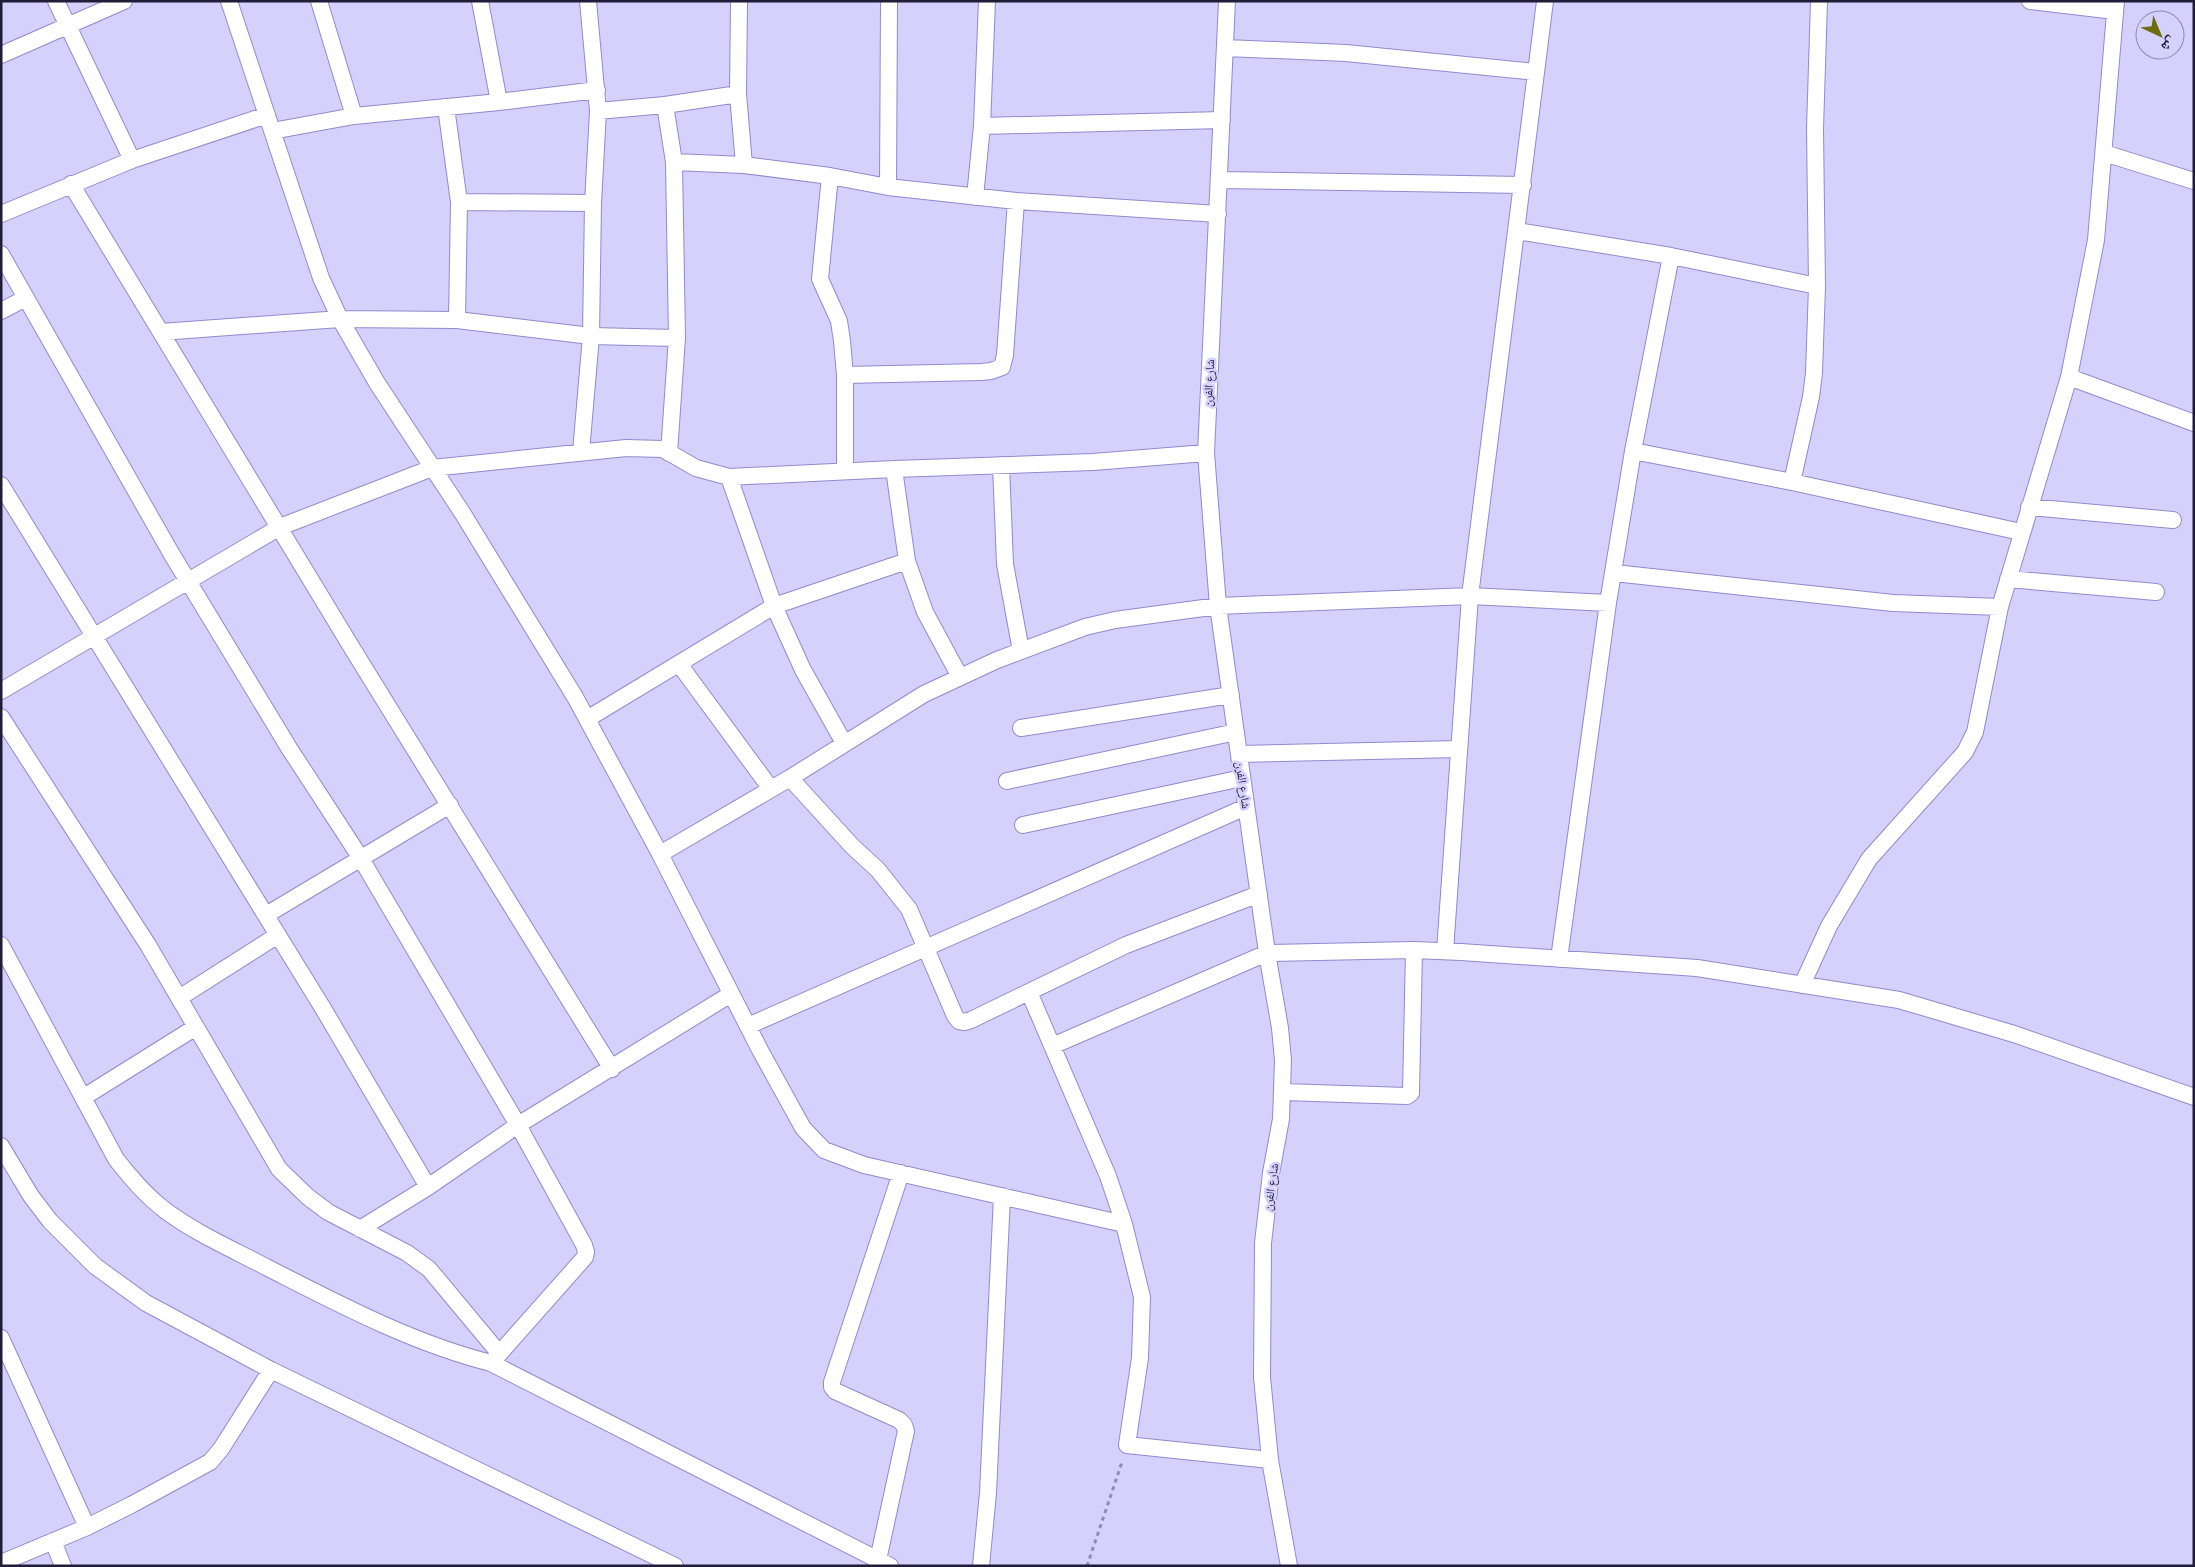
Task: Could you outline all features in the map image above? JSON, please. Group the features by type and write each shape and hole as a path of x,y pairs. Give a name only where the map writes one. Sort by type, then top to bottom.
{"street":[{"path":"56,1 132,160"},
{"path":"1,56 124,1"},
{"path":"229,1 321,278 340,319 377,383 468,523 587,719 660,854 731,994 803,1128 824,1150 864,1165 1124,1224"},
{"path":"319,1 354,116"},
{"path":"480,1 499,102"},
{"path":"581,452 591,336 593,203 598,111 588,1"},
{"path":"738,1 738,94 744,165"},
{"path":"888,1 888,187"},
{"path":"975,197 982,126 987,1"},
{"name":"شارع الفرن","path":"1227,1 1206,453 1218,606 1267,953 1280,1028 1283,1092 1280,1128 1271,1173 1263,1243 1262,1377 1270,1460 1289,1566"},
{"path":"1445,951 1470,596 1545,1"},
{"path":"1792,482 1811,397 1817,286 1815,129 1819,1"},
{"path":"1802,985 1829,926 1869,859 1965,752 1975,732 2000,607 2069,377 2096,240 2115,6 2030,1"},
{"path":"1226,48 1346,53 1536,72"},
{"path":"272,131 354,116 499,102 597,90"},
{"path":"598,111 665,105 738,94"},
{"path":"665,105 674,162 678,338 669,453"},
{"path":"446,107 459,202 457,320"},
{"path":"1,214 132,160 267,115"},
{"path":"982,126 1222,120"},
{"path":"2104,153 2194,181"},
{"path":"674,162 744,165 830,176 888,187 1016,201 1218,214"},
{"path":"830,176 820,279 839,321 845,374 845,471"},
{"path":"1219,180 1523,185"},
{"path":"72,184 612,1069"},
{"path":"845,374 982,372 1002,366 1006,355 1016,201"},
{"path":"459,202 593,203"},
{"path":"1517,231 1671,256 1817,286"},
{"path":"1,254 189,582 289,748 360,857 518,1125 584,1244 585,1257 495,1358"},
{"path":"1559,959 1608,603 1633,452 1671,256"},
{"path":"1,311 26,298"},
{"path":"161,332 340,319 457,320 591,336 678,338"},
{"path":"2069,377 2194,423"},
{"path":"1,691 280,527 432,468 581,452 654,448 669,453 696,468 729,477 1093,462 1206,453"},
{"path":"1633,452 1792,482 2021,532"},
{"path":"1001,465 1006,564 1021,651"},
{"path":"894,469 907,561 925,612 960,678"},
{"path":"729,477 774,606 803,670 844,743"},
{"path":"1,485 266,915 428,1187"},
{"path":"2029,507 2173,520"},
{"path":"587,719 774,606 907,561"},
{"path":"1614,573 1893,603 2000,607"},
{"path":"2008,579 2156,592"},
{"path":"660,854 790,778 924,694 1021,651 1085,627 1115,620 1218,606 1470,596 1608,603"},
{"path":"680,664 771,789"},
{"path":"1021,728 1231,695"},
{"path":"1,718 142,936 279,1170 308,1197 328,1212 407,1253 429,1269 495,1358"},
{"path":"1007,781 1236,732"},
{"path":"1239,754 1459,749"},
{"path":"790,778 898,894 909,909 954,1016 959,1021 971,1020 1126,946 1259,894"},
{"path":"1023,825 1242,778"},
{"path":"266,915 450,804"},
{"path":"748,1026 1246,807"},
{"path":"179,998 278,935"},
{"path":"1,945 116,1159 138,1187 165,1211 195,1230 357,1313 443,1349 495,1358 884,1563 906,1431 904,1425 898,1420 835,1391 832,1387 832,1382 900,1173"},
{"path":"1283,1092 1408,1096 1411,1093 1414,950"},
{"path":"1052,1046 1267,953 1445,951 1697,968 1909,1003 2014,1034 2194,1097"},
{"path":"1029,992 1108,1176 1124,1224 1142,1297 1140,1358 1128,1445 1270,1460"},
{"path":"360,1229 428,1187 518,1125 612,1069 731,994"},
{"path":"84,1097 196,1027"},
{"path":"1,1146 7,1172 50,1221 72,1244 102,1270 146,1303 271,1370 675,1566"},
{"path":"982,1566 988,1493 1002,1196"},
{"path":"1,1338 87,1527"},
{"path":"1,1563 87,1527 131,1506 210,1462 221,1449 271,1370"},
{"path":"53,1541 63,1566"}],"path":[{"path":"1088,1566 1128,1445"}]}
